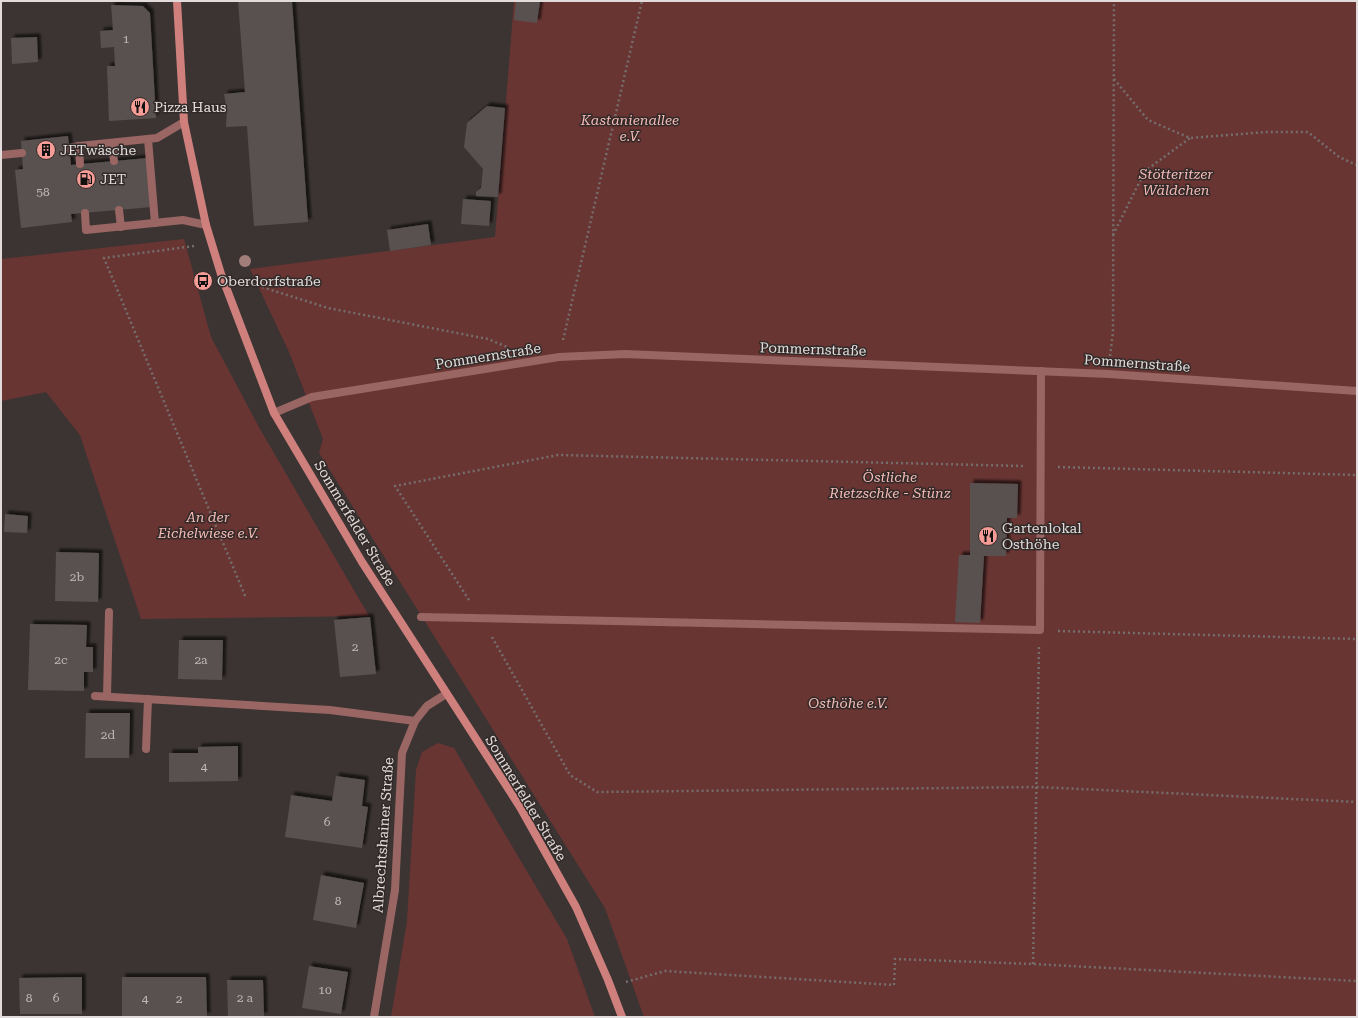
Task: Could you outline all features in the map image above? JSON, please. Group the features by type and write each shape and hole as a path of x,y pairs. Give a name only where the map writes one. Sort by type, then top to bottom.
{"main road":[{"name":"Sommerfelder Straße","path":"177,1 184,122 206,225 221,274 274,413 362,562 528,820 576,907 611,987 622,1017"}],"street":[{"path":"69,148 156,138 184,122"},
{"path":"148,139 155,223"},
{"path":"112,142 114,160"},
{"path":"79,146 80,164"},
{"path":"1,155 22,153"},
{"path":"119,210 121,227"},
{"path":"85,213 86,230 183,220 206,225"},
{"name":"Pommernstraße","path":"274,413 312,397 559,357 625,354 1109,374 1357,391"},
{"path":"421,617 1040,630 1042,371"},
{"path":"107,696 109,612"},
{"name":"Albrechtshainer Straße","path":"374,1017 394,890 402,753 415,722 427,706 446,694"},
{"path":"95,696 330,710 415,722"},
{"path":"146,749 148,699"}],"path":[{"path":"559,357 642,1"},
{"path":"1109,374 1113,332 1114,1"},
{"path":"1114,79 1148,120 1190,138 1266,132 1308,132 1339,157 1357,165"},
{"path":"1113,236 1145,171 1190,138"},
{"path":"188,246 104,258 246,598"},
{"path":"258,286 328,308 488,339 513,350"},
{"path":"1034,964 1040,630 1357,640"},
{"path":"611,987 665,971 894,985 895,959 1034,964 1357,981"}],"green space":[{"name":"Östliche Rietzschke - Stünz","path":"514,1 1357,1 1357,1017 644,1017 605,908 319,453 323,439 289,352 250,269 495,237"},
{"name":"An der Eichelwiese e.V.","path":"184,239 211,337 260,429 369,616 141,619 80,435 46,392 1,401 1,259"},
{"path":"438,743 454,748 567,939 595,1017 391,1017 407,921 416,770 422,752"}],"building":[{"path":"238,1 292,1 308,222 254,226 247,126 226,127 227,111 224,94 245,92"},
{"path":"516,1 540,1 537,23 514,20"},
{"path":"111,5 143,6 150,13 156,118 109,121 107,66 115,66 114,47 101,48 100,31 113,30"},
{"path":"37,37 38,62 12,64 11,38"},
{"path":"487,106 505,108 498,197 476,196 476,192 481,188 483,169 464,147 467,123"},
{"path":"68,136 71,165 147,158 152,207 71,214 72,222 21,228 15,170 23,169 21,141"},
{"path":"463,199 491,201 489,226 461,224"},
{"path":"428,224 431,245 390,251 387,230"},
{"name":"Gartenlokal Osthöhe","path":"970,483 1018,484 1017,518 1007,518 1006,556 984,556 980,623 955,622 959,555 970,555"},
{"path":"5,514 28,516 27,533 4,532"},
{"path":"56,552 99,553 98,602 55,601"},
{"path":"370,617 376,674 340,677 334,620"},
{"path":"30,624 87,625 86,647 93,647 93,672 84,672 84,691 28,690"},
{"path":"179,640 223,640 222,680 178,679"},
{"path":"86,713 130,713 129,758 85,758"},
{"path":"238,746 238,781 169,782 169,753 198,753 198,747"},
{"path":"336,776 365,780 362,806 368,807 362,848 285,837 291,795 332,801"},
{"path":"321,875 364,883 356,928 313,920"},
{"path":"309,966 348,972 341,1014 302,1008"},
{"path":"82,977 82,1014 20,1014 19,978"},
{"path":"122,977 206,977 207,1016 122,1017"},
{"path":"227,980 263,980 264,1016 228,1017"}],"place":[{"name":"Pizza Haus","path":"140,107"},
{"name":"JETwäsche","path":"46,150"},
{"name":"JET","path":"86,179"},
{"name":"Oberdorfstraße","path":"203,281"},
{"name":"Gartenlokal Osthöhe","path":"988,536"}],"park label":[{"name":"Kastanienallee e.V.","path":"630,128"},
{"name":"Stötteritzer Wäldchen","path":"1176,182"},
{"name":"Osthöhe e.V.","path":"848,703"}]}
